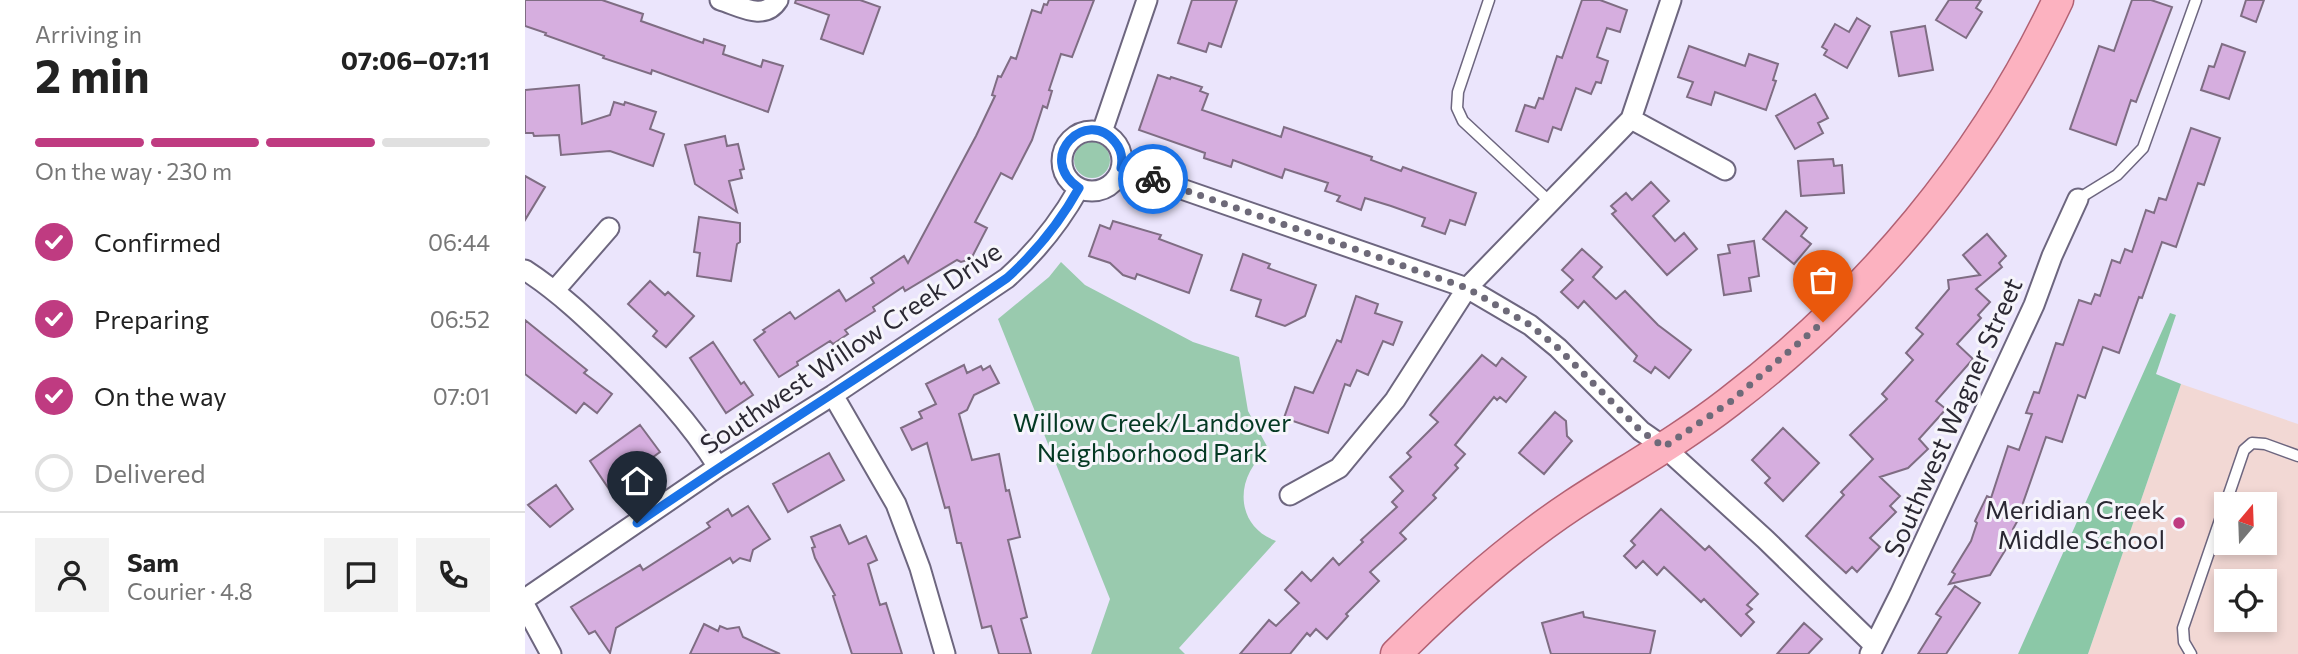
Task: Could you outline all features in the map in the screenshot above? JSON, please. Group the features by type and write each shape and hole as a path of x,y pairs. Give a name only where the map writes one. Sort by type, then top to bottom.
{"main road":[{"path":"1396,654 1469,584 1520,542 1689,432 1759,378 1823,322 1900,243 1959,169 2028,62 2058,0"}],"street":[{"path":"720,0 753,12 774,5"},
{"path":"1102,132 1147,0"},
{"path":"1290,495 1339,468 1395,400 1467,288 1631,119 1671,0"},
{"path":"1631,119 1725,170"},
{"path":"1081,132 1102,132 1118,144 1122,153 1121,168 1114,182 1107,187 1098,191 1079,188 1064,174 1061,164 1065,144 1081,132"},
{"path":"1121,168 1467,288 1530,325 1558,348 1641,431 1664,447 1765,539 1872,649"},
{"name":"Southwest Willow Creek Drive","path":"525,599 717,467 833,395 1007,278 1056,226 1079,188"},
{"name":"Southwest Wagner Street","path":"1872,649 2034,305 2052,256 2078,199"},
{"path":"555,290 609,228"},
{"path":"525,270 555,290 654,384 703,445 717,467"},
{"path":"833,395 896,504 920,568 945,654"},
{"path":"525,607 551,654"}],"lane":[{"path":"1489,0 1458,92 1457,108 1463,121 1550,202"},
{"path":"2078,199 2117,175 2143,148 2196,0"},
{"path":"2191,654 2184,642 2183,628 2244,450 2252,443 2265,444 2298,456"}],"shaded area":[{"name":"Meridian Creek Middle School","path":"2181,384 2298,424 2298,654 2088,654"}],"green space":[{"path":"1092,142 1105,147 1110,160 1105,173 1092,178 1079,173 1074,160 1079,147"},
{"name":"Willow Creek/Landover Neighborhood Park","path":"1061,262 1085,285 1193,342 1239,357 1248,411 1269,450 1250,472 1244,498 1246,512 1252,523 1276,541 1179,648 1185,654 1091,654 1110,599 998,319 1049,277"},
{"path":"2170,313 2176,315 2156,374 2181,384 2088,654 2018,654"}],"building":[{"path":"525,0 602,0 643,14 641,21 703,43 704,39 725,46 723,54 761,67 763,60 783,66 768,112 652,70 651,74 603,58 604,56 525,26"},
{"path":"796,0 860,0 880,7 863,54 821,39 829,15 795,3"},
{"path":"1049,0 1094,0 1072,57 1061,54 1049,90 1052,91 1047,108 1043,106 1032,140 1012,179 1001,173 975,222 987,228 971,259 961,262 957,260 905,291 903,287 873,307 875,311 845,330 848,334 833,344 830,341 779,377 754,340 765,332 763,330 790,312 795,319 839,290 846,301 874,283 871,278 904,256 908,263 976,136 995,96 992,95 998,76 1001,77 1011,57 1016,59 1032,10 1041,13 1044,4 1047,5"},
{"path":"1192,0 1237,0 1221,47 1209,43 1206,52 1178,43"},
{"path":"1582,0 1600,0 1627,10 1620,32 1607,28 1597,57 1608,61 1601,83 1596,82 1591,94 1576,88 1561,130 1553,127 1548,142 1516,131 1525,105 1535,108 1539,98 1543,99 1557,56 1562,58"},
{"path":"1949,0 1981,0 1976,8 1982,12 1966,38 1936,20"},
{"path":"2132,0 2151,0 2172,7 2136,102 2131,100 2116,145 2070,129 2099,46 2114,51"},
{"path":"2246,0 2264,0 2256,22 2241,16"},
{"path":"1857,18 1870,26 1847,68 1824,55 1827,50 1822,47 1835,24 1849,32"},
{"path":"1925,26 1933,70 1899,76 1891,32"},
{"path":"2222,44 2245,52 2229,99 2201,90 2209,66 2214,67"},
{"path":"1689,46 1745,66 1749,54 1778,64 1773,80 1776,81 1766,110 1715,92 1711,105 1687,97 1693,82 1678,77"},
{"path":"1158,75 1202,87 1200,91 1208,94 1202,110 1281,137 1284,127 1372,157 1371,160 1401,171 1403,167 1476,193 1465,225 1450,220 1445,234 1422,226 1425,218 1365,198 1361,210 1337,201 1340,196 1325,191 1328,183 1285,169 1282,178 1233,160 1231,167 1204,158 1205,153 1139,130"},
{"path":"579,85 582,124 610,115 614,102 624,105 625,102 656,112 650,129 664,134 653,166 610,151 561,155 559,135 534,136 533,133 525,133 525,90"},
{"path":"1815,94 1828,118 1818,123 1823,133 1795,149 1776,116"},
{"path":"2191,128 2220,138 2204,185 2198,183 2176,247 2162,242 2119,353 2103,347 2085,398 2078,395 2062,442 2046,437 2023,503 2025,507 2013,529 2017,531 1990,575 1949,584 1955,574 1952,572 1971,541 1977,523 1975,521 1987,496 1991,498 2008,446 2019,450 2032,414 2026,413 2034,392 2039,393 2056,343 2063,345 2079,300 2091,304 2095,294 2100,296 2112,260 2120,263 2125,249 2132,252 2146,210 2154,213 2159,198 2166,200"},
{"path":"725,136 727,146 738,144 744,169 740,170 742,178 729,181 737,212 695,184 685,145"},
{"path":"1833,159 1834,166 1842,165 1844,193 1801,196 1798,161"},
{"path":"525,176 545,187 525,220"},
{"path":"1651,182 1669,201 1653,216 1675,241 1684,233 1697,249 1667,275 1612,214 1616,211 1611,206 1626,193 1632,200"},
{"path":"1786,211 1807,228 1801,236 1811,244 1794,264 1763,239"},
{"path":"699,217 740,223 740,242 737,244 731,281 697,276 700,253 694,252"},
{"path":"1113,221 1161,235 1159,239 1202,255 1189,293 1137,274 1135,279 1123,275 1110,263 1089,256 1100,225 1110,229"},
{"path":"1987,234 2006,256 1999,263 2002,267 1976,289 1990,302 1978,315 1981,318 1957,344 1973,359 1936,401 1946,409 1919,439 1928,449 1908,468 1880,477 1900,496 1890,506 1896,512 1870,538 1880,547 1857,572 1852,567 1846,573 1806,536 1844,495 1841,492 1873,459 1850,435 1887,399 1882,394 1913,360 1906,353 1923,334 1916,328 1949,289 1948,280 1980,275 1963,255"},
{"path":"1754,241 1759,276 1749,278 1751,291 1724,295 1718,255 1730,253 1728,245"},
{"path":"1582,249 1602,267 1593,277 1616,299 1625,291 1658,325 1691,350 1669,378 1655,367 1651,373 1634,361 1637,356 1584,301 1578,308 1561,292 1573,280 1562,270"},
{"path":"1243,254 1270,264 1268,268 1316,285 1305,316 1285,326 1256,316 1261,300 1231,290"},
{"path":"650,281 665,295 668,292 694,316 666,347 653,336 657,331 628,304"},
{"path":"1356,296 1378,304 1375,313 1402,322 1393,345 1383,341 1368,375 1357,370 1350,386 1345,384 1328,433 1284,418 1295,387 1313,393 1337,340 1341,342"},
{"path":"525,320 587,370 584,373 612,394 597,413 584,403 576,413 525,374"},
{"path":"713,342 741,384 744,382 753,395 726,413 690,358"},
{"path":"1482,355 1496,366 1502,358 1526,377 1506,402 1500,397 1497,400 1494,397 1455,445 1465,454 1455,465 1458,468 1433,495 1436,498 1400,533 1406,539 1370,572 1379,581 1346,614 1348,616 1327,639 1316,629 1310,636 1307,633 1290,654 1240,654 1269,620 1276,626 1299,603 1285,590 1302,572 1311,581 1333,558 1339,565 1363,542 1361,540 1397,507 1392,502 1403,491 1390,477 1411,457 1407,453 1438,422 1430,415"},
{"path":"964,365 967,373 981,366 983,370 990,366 999,383 974,395 967,410 959,414 972,460 999,454 1006,491 1009,490 1020,537 1008,540 1027,617 1021,619 1031,654 999,654 991,626 982,628 961,543 957,543 949,507 945,508 927,443 912,450 901,428 922,418 919,412 936,404 926,384"},
{"path":"1555,412 1566,421 1567,436 1572,441 1544,474 1519,453"},
{"path":"640,425 660,452 609,489 590,461"},
{"path":"1783,428 1819,463 1783,501 1765,483 1770,478 1752,460"},
{"path":"829,453 844,480 788,512 773,484"},
{"path":"556,485 573,509 550,527 528,505"},
{"path":"748,506 770,539 753,550 750,561 740,558 733,563 730,558 616,628 610,653 595,631 589,634 571,607 640,565 643,570 710,527 707,523 728,509 732,516"},
{"path":"1661,509 1705,550 1709,546 1758,594 1747,605 1752,609 1746,614 1754,622 1741,636 1704,599 1701,602 1664,567 1657,575 1643,561 1636,568 1624,556 1635,545 1631,541"},
{"path":"840,525 849,544 866,536 877,560 868,564 880,605 886,603 902,654 852,654 833,596 835,595 812,548 815,547 811,537"},
{"path":"1955,586 1980,603 1946,654 1918,654 1941,617 1936,614"},
{"path":"1583,612 1584,617 1655,631 1650,654 1551,654 1542,623"},
{"path":"1804,623 1822,639 1808,654 1777,654"},
{"path":"704,624 718,631 720,626 727,629 739,627 743,637 780,654 690,654"}],"way so far":[{"path":"1153,179 1467,288 1530,325 1558,348 1641,431 1664,447 1730,402 1823,322"}],"place":[{"name":"Meridian Creek Middle School","path":"2179,523"}],"route":[{"path":"637,523 717,467 945,321 1024,263 1056,226 1079,188 1070,183 1061,164 1065,144 1072,137 1091,130 1102,132 1118,144 1122,153 1121,168 1153,179"}]}
